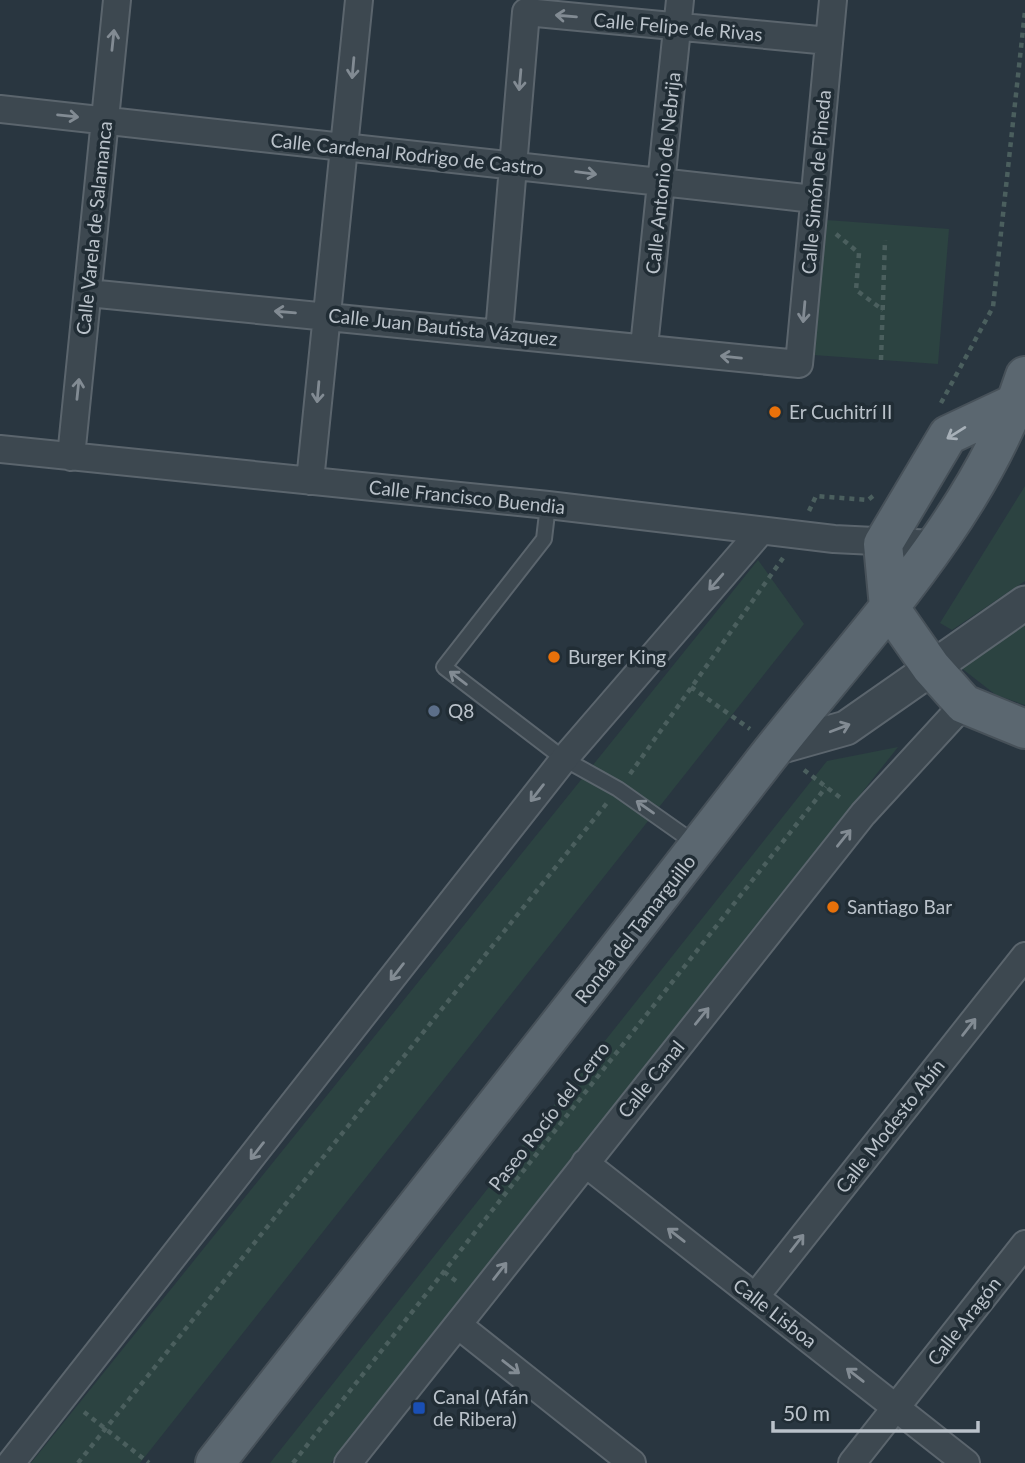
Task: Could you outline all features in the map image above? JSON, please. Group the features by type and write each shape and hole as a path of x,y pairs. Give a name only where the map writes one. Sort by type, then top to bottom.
{"main road":[{"path":"1022,394 948,435 883,544 889,607 931,667 964,705 1025,729"},
{"name":"Ronda del Tamarguillo","path":"215,1463 775,748 889,607 935,544 1000,442 1022,394"}],"street":[{"name":"Calle Varela de Salamanca","path":"71,457 117,0"},
{"path":"310,481 325,316 346,149 359,0"},
{"name":"Calle Antonio de Nebrija","path":"645,347 680,0"},
{"name":"Calle Simón de Pineda","path":"799,364 833,0"},
{"path":"499,333 513,164 521,6"},
{"name":"Calle Felipe de Rivas","path":"521,6 679,27 829,41"},
{"name":"Calle Cardenal Rodrigo de Castro","path":"0,109 346,149 513,164 814,200"},
{"name":"Calle Juan Bautista Vázquez","path":"88,293 799,364"},
{"name":"Calle Francisco Buendia","path":"0,449 548,505 883,544 935,544"},
{"path":"11,1463 564,759 761,531"},
{"path":"775,748 846,728 1025,603"},
{"name":"Calle Canal","path":"348,1463 863,814 964,705"},
{"name":"Calle Modesto Abín","path":"755,1297 1025,956"},
{"name":"Calle Lisboa","path":"585,1163 966,1463"},
{"name":"Calle Aragón","path":"852,1463 1025,1244"},
{"path":"458,1325 632,1463"}],"lane":[{"path":"548,505 544,540 444,667 564,759 618,789 700,847"}],"path":[{"path":"938,408 993,307 1025,11"},
{"path":"811,231 835,233 859,253 856,290 883,310"},
{"path":"881,360 885,240"},
{"path":"811,508 816,496 868,500 878,493"},
{"path":"625,781 785,555"},
{"name":"Paseo Rocío del Cerro","path":"293,1463 826,787"},
{"path":"78,1463 611,798"},
{"path":"65,1396 149,1463"}],"green space":[{"path":"813,219 949,229 938,364 800,354"},
{"path":"1025,486 1025,581 952,630 940,623"},
{"path":"758,560 804,624 140,1463 31,1463"},
{"path":"1025,623 1025,705 996,695 960,667"},
{"path":"898,747 331,1463 270,1463 827,761"}],"place":[{"name":"Er Cuchitrí II","path":"775,412"},
{"name":"Burger King","path":"554,657"},
{"name":"Q8","path":"434,711"},
{"name":"Santiago Bar","path":"833,907"},
{"name":"Canal (Afán de Ribera)","path":"419,1408"}]}
